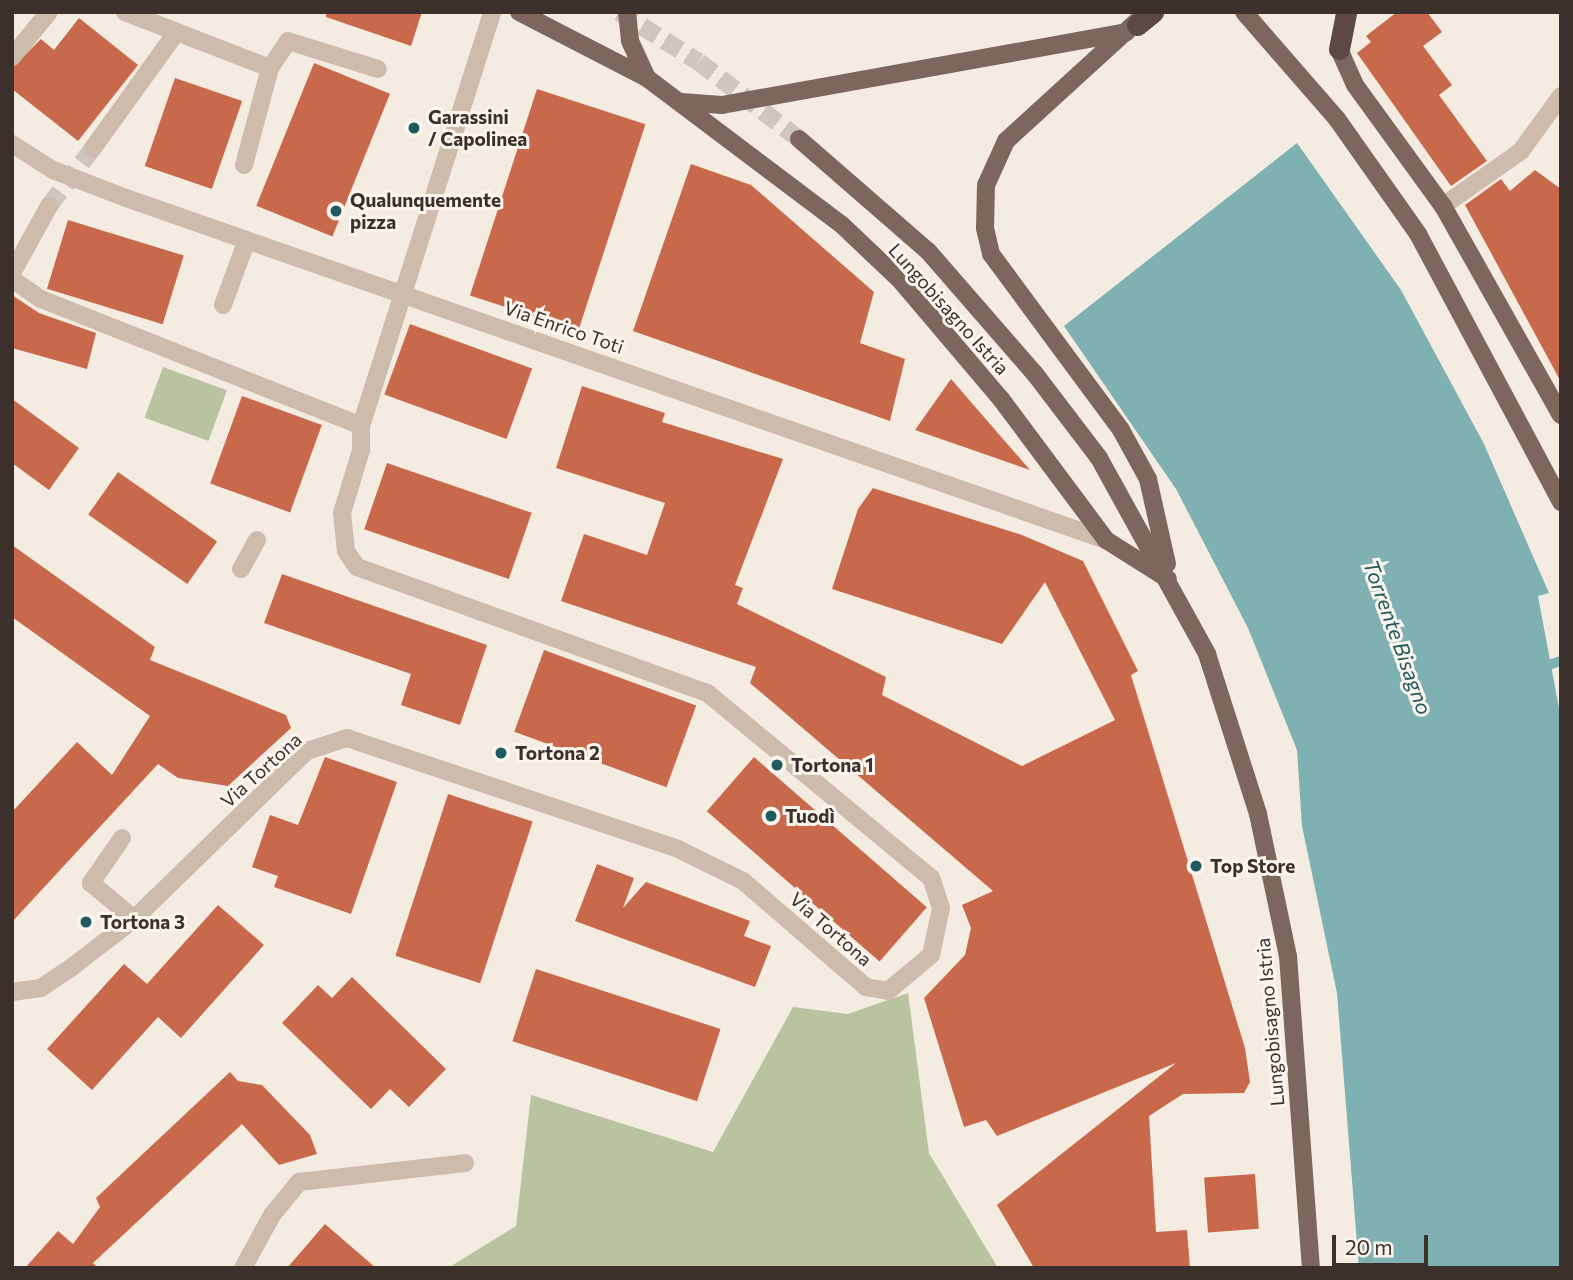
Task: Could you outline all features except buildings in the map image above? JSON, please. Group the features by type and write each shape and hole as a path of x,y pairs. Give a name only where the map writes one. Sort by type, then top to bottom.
{"highway":[{"path":"1339,49 1346,12"}],"main road":[{"name":"Lungobisagno Istria","path":"519,12 647,78 842,225 900,280 1001,399 1106,540 1171,581"},
{"path":"627,12 630,41 647,78"},
{"path":"1244,12 1336,120 1418,234 1561,502"},
{"path":"680,102 722,105 1141,20"},
{"path":"1141,20 1006,141 986,185 985,228 991,254 1121,430 1148,479 1171,581"},
{"path":"1339,49 1355,85 1443,206 1561,415"},
{"name":"Lungobisagno Istria","path":"799,139 928,251 985,313 1099,458 1171,581 1207,654 1258,814 1288,956 1309,1268"}],"street":[{"path":"12,57 49,12"},
{"path":"125,12 271,68"},
{"name":"Via Tortona","path":"12,992 41,988 134,919 307,751 347,738 678,849 743,881 866,987 888,991 931,955 940,908 931,878 707,694 357,566 346,551 342,513 361,450 360,426 492,12"},
{"path":"93,148 176,33"},
{"path":"244,165 271,68 288,41 378,69"},
{"path":"1443,206 1521,151 1561,96"},
{"name":"Via Enrico Toti","path":"12,144 79,181 246,242 404,293 1106,540"},
{"path":"12,272 49,206"},
{"path":"223,305 246,242"},
{"path":"12,279 41,299 360,426"},
{"path":"240,569 257,540"},
{"path":"122,838 91,883 134,919"},
{"path":"243,1268 272,1215 299,1182 465,1163"}],"green space":[{"path":"163,367 227,390 208,441 145,418"},
{"path":"908,993 929,1153 998,1268 448,1268 516,1226 531,1095 713,1152 793,1007 848,1014"}],"water":[{"name":"Torrente Bisagno","path":"1297,143 1401,290 1484,444 1549,593 1538,596 1561,719 1561,1268 1359,1268 1337,993 1302,826 1297,750 1248,628 1176,489 1064,326"}],"waterway":[{"path":"1538,668 1561,661"}],"tunnel":[{"path":"619,12 699,62 799,139"},
{"path":"49,206 93,148"}],"place":[{"name":"Garassini / Capolinea","path":"414,128"},
{"name":"Qualunquemente pizza","path":"336,211"},
{"name":"Tortona 2","path":"501,753"},
{"name":"Tortona 1","path":"777,765"},
{"name":"Tuodì","path":"771,816"},
{"name":"Top Store","path":"1196,866"},
{"name":"Tortona 3","path":"86,922"}]}
